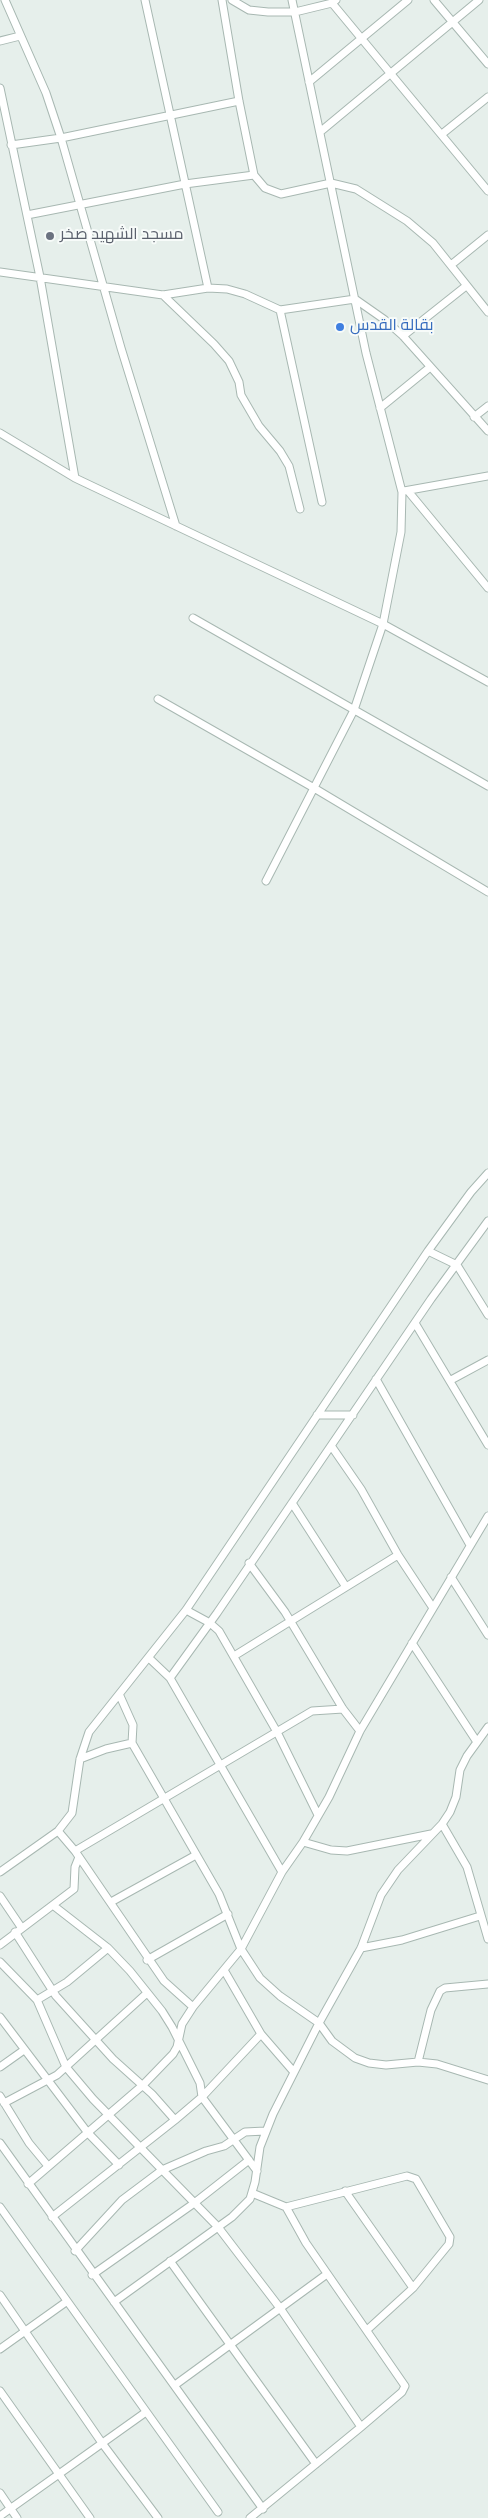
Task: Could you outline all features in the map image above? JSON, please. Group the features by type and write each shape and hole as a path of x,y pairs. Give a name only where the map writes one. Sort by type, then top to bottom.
{"street":[{"path":"5,0 46,93 176,526"},
{"path":"145,0 208,288"},
{"path":"222,0 239,102 254,175 265,188 281,194 331,183 356,189 401,216 432,244 488,312"},
{"path":"232,0 249,10 295,12 334,2 488,191"},
{"path":"266,881 354,710 383,624 401,532 405,491 366,354 292,0"},
{"path":"310,82 408,0"},
{"path":"434,0 488,64"},
{"path":"320,132 479,0"},
{"path":"0,41 20,36"},
{"path":"0,88 2,114 11,145 40,277 74,478"},
{"path":"442,134 488,96"},
{"path":"11,145 60,138 239,102"},
{"path":"27,215 185,184 254,175"},
{"path":"451,265 488,236"},
{"path":"0,272 162,295 208,288 227,289 246,294 280,310 355,298 385,320 402,336 488,431"},
{"path":"402,336 466,286"},
{"path":"162,295 214,344 229,362 239,382 241,395 259,426 280,451 289,466 300,508"},
{"path":"280,310 322,502"},
{"path":"380,408 429,368"},
{"path":"474,417 488,406"},
{"path":"0,433 74,478 383,624 488,682"},
{"path":"405,491 488,476"},
{"path":"405,491 488,588"},
{"path":"193,618 488,786"},
{"path":"158,699 314,788 488,892"},
{"path":"0,1872 58,1831 72,1813 80,1759 89,1732 120,1696 186,1610 428,1251 471,1192 488,1173"},
{"path":"170,1678 488,1221"},
{"path":"428,1251 457,1265 488,1315"},
{"path":"415,1324 451,1380 488,1445"},
{"path":"451,1380 488,1360"},
{"path":"376,1380 470,1545"},
{"path":"317,1415 354,1415"},
{"path":"332,1447 361,1489 398,1555 433,1608"},
{"path":"292,1503 346,1587"},
{"path":"28,2184 143,2085 173,2054 182,2024 192,2007 241,1949 282,1872 304,1842 360,1731 488,1516"},
{"path":"234,1656 398,1555"},
{"path":"249,1563 290,1621 343,1709 360,1731"},
{"path":"451,1577 488,1635"},
{"path":"186,1610 210,1623 219,1631 277,1732 318,1815"},
{"path":"412,1643 477,1742"},
{"path":"149,1658 170,1678 222,1765 282,1872"},
{"path":"120,1696 133,1725 132,1743 165,1798 228,1914 241,1949 260,1978 280,1996 319,2023 332,2041 355,2058 369,2063 418,2062 436,2064 488,2080"},
{"path":"0,1945 74,1889 77,1854 165,1798 312,1711 343,1709"},
{"path":"114,2302 218,2227 244,2205 252,2193 266,2131 293,2071 361,1948 381,1895 389,1882 442,1824 456,1797 460,1770 488,1727"},
{"path":"80,1759 106,1749 132,1743"},
{"path":"442,1824 467,1867 476,1892 480,1916 488,1938"},
{"path":"58,1831 111,1902 147,1960 170,1988 192,2007"},
{"path":"304,1842 331,1850 347,1851 431,1834"},
{"path":"111,1902 196,1855"},
{"path":"0,1896 52,1991 114,2059 143,2085 175,2120"},
{"path":"54,1906 108,1948 147,1993 172,2027 200,2083 202,2097 257,2170"},
{"path":"147,1960 228,1914"},
{"path":"361,1948 402,1940 480,1916"},
{"path":"37,2000 84,1969 108,1948"},
{"path":"0,1962 37,2000 66,2067 194,2204 218,2227 280,2308 361,2427"},
{"path":"224,1970 261,2034 293,2071"},
{"path":"418,2062 431,2010 440,1991 488,1984"},
{"path":"4,2103 46,2081 66,2067 147,1993"},
{"path":"0,2016 46,2081 88,2133 118,2165"},
{"path":"52,2217 142,2148 202,2097 261,2034"},
{"path":"0,2066 24,2050"},
{"path":"0,2096 29,2143 48,2166"},
{"path":"75,2250 122,2200 162,2170 206,2151 224,2146 251,2130 266,2131"},
{"path":"0,2144 92,2275 175,2385 263,2509"},
{"path":"92,2275 194,2204 249,2160"},
{"path":"286,2207 407,2176 416,2179 450,2241 447,2248 414,2288 367,2330"},
{"path":"345,2191 414,2288"},
{"path":"250,2518 361,2427 402,2392 405,2386 327,2274 286,2207 252,2193"},
{"path":"0,2207 66,2302 218,2512"},
{"path":"170,2261 316,2464"},
{"path":"175,2385 231,2346 327,2274"},
{"path":"0,2295 102,2443 158,2518"},
{"path":"0,2349 66,2302"},
{"path":"0,2391 90,2518"},
{"path":"0,2516 146,2412"},
{"path":"0,2493 18,2518"}],"place":[{"name":"مسجد الشهيد صخر","path":"50,236"},
{"name":"بقالة القدس","path":"340,327"}]}
